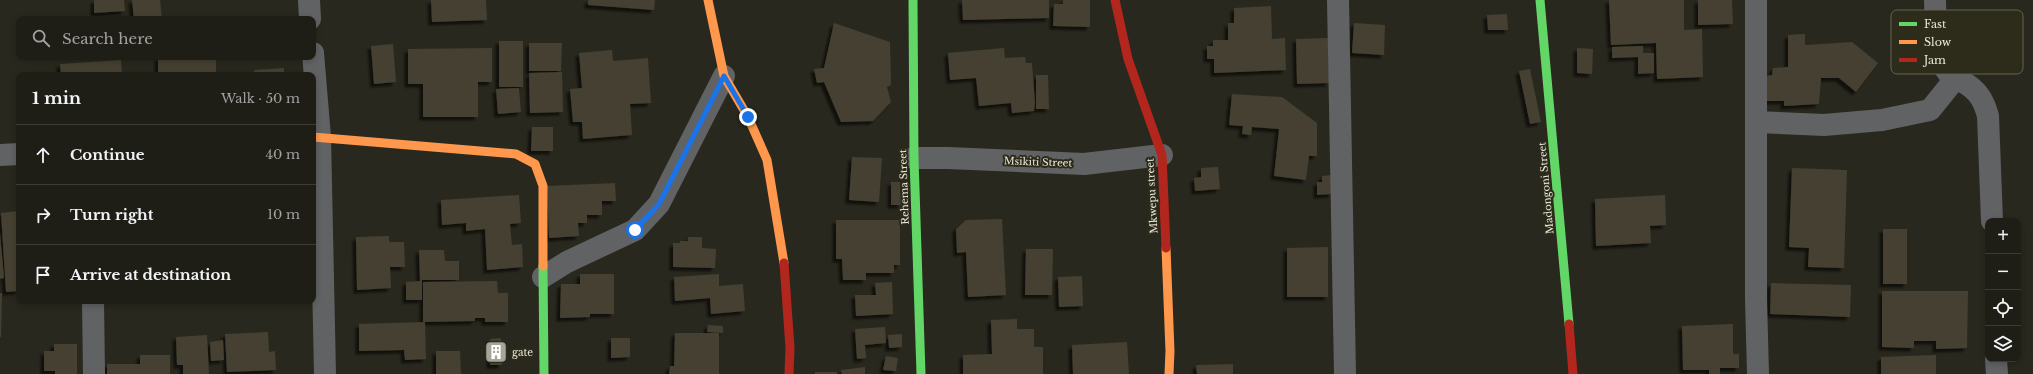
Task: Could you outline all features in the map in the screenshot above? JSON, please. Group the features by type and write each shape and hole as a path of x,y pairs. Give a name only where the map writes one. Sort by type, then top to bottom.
{"street":[{"path":"309,0 310,16"},
{"path":"708,0 724,76 748,117 767,160 786,277 790,348 789,374"},
{"name":"Rehema Street","path":"913,0 914,158 921,374"},
{"name":"Mkwepu street","path":"1115,0 1128,59 1162,155 1170,351 1169,374"},
{"path":"1338,0 1345,374"},
{"name":"Madongoni Street","path":"1540,0 1573,374"},
{"path":"1756,0 1756,299 1758,374"},
{"path":"1935,0 1936,10"},
{"path":"313,60 314,72"},
{"path":"1949,74 1976,91 1984,103 1988,116 1992,218"},
{"path":"543,278 567,262 635,230 659,204 724,76"},
{"path":"1757,122 1824,125 1882,120 1930,110 1955,79"},
{"path":"316,116 325,374"},
{"path":"317,137 516,154 535,164 543,186 544,374"},
{"path":"0,155 16,154"},
{"name":"Msikiti Street","path":"914,158 1084,164 1162,155"},
{"path":"93,304 94,374"},
{"path":"1996,362 1997,374"}],"building":[{"path":"94,0 124,0 125,11 94,13"},
{"path":"132,0 160,0 162,16 134,16"},
{"path":"431,0 486,0 487,20 432,22"},
{"path":"588,0 655,0 654,10 588,5"},
{"path":"962,0 1049,0 1049,18 963,20"},
{"path":"1063,0 1090,0 1090,27 1053,26 1054,4 1063,4"},
{"path":"1609,0 1684,0 1684,30 1702,29 1703,77 1657,79 1656,43 1611,45"},
{"path":"1698,0 1732,0 1733,24 1698,25"},
{"path":"1271,6 1272,39 1285,38 1286,70 1214,73 1214,59 1207,59 1207,46 1213,46 1213,40 1228,40 1228,23 1234,23 1234,8"},
{"path":"1507,14 1508,30 1488,30 1487,15"},
{"path":"834,23 890,42 891,85 887,87 891,102 873,121 841,122 824,82 817,83 814,69 824,68"},
{"path":"1354,23 1385,25 1384,55 1352,53"},
{"path":"1805,34 1805,45 1852,42 1878,63 1856,92 1839,78 1821,78 1819,104 1784,106 1784,101 1766,101 1764,76 1772,75 1773,68 1788,67 1788,35"},
{"path":"1328,38 1329,83 1297,84 1296,39"},
{"path":"499,41 523,41 523,87 499,87"},
{"path":"529,43 562,43 561,71 529,71"},
{"path":"393,44 396,82 374,84 371,46"},
{"path":"1643,46 1643,53 1654,53 1654,73 1638,74 1638,57 1612,58 1612,47"},
{"path":"492,48 492,82 478,82 478,117 423,117 423,84 408,84 408,49"},
{"path":"1004,48 1005,58 1025,57 1026,63 1032,63 1035,103 1034,111 1012,113 1011,103 979,106 976,78 950,80 948,53"},
{"path":"1577,48 1593,49 1592,74 1577,73"},
{"path":"612,50 613,61 648,58 651,103 630,104 632,135 583,139 582,122 573,122 570,89 582,88 579,53"},
{"path":"121,60 122,72 61,72 60,64"},
{"path":"158,60 216,60 216,72 158,72"},
{"path":"284,68 284,72 254,72 254,70"},
{"path":"1530,69 1541,122 1530,124 1519,71"},
{"path":"562,72 563,112 530,113 529,73"},
{"path":"1036,75 1048,75 1049,109 1036,109"},
{"path":"519,88 521,112 498,114 496,89"},
{"path":"1232,94 1282,97 1317,123 1317,156 1309,156 1306,180 1274,176 1279,129 1252,127 1251,135 1242,134 1243,126 1229,125"},
{"path":"532,127 553,127 553,151 531,151"},
{"path":"852,157 882,158 879,202 849,200"},
{"path":"1218,167 1220,189 1195,191 1194,178 1201,177 1201,168"},
{"path":"1792,168 1847,170 1844,268 1808,267 1809,248 1789,247"},
{"path":"1332,175 1332,194 1317,195 1317,182 1322,182 1322,176"},
{"path":"891,182 900,182 901,205 891,205"},
{"path":"615,183 616,201 602,201 602,215 587,215 587,223 578,223 579,236 549,238 547,186"},
{"path":"519,195 521,223 510,224 512,245 522,244 523,267 487,270 485,229 466,231 466,223 442,225 441,200"},
{"path":"1665,195 1666,225 1650,226 1651,243 1596,246 1595,199"},
{"path":"16,211 16,291 6,292 1,213"},
{"path":"1002,219 1006,295 968,297 966,252 957,253 956,229 966,220"},
{"path":"836,220 900,220 900,265 894,265 894,273 866,273 866,280 843,280 842,259 836,259"},
{"path":"1883,229 1907,229 1907,284 1883,284"},
{"path":"0,233 4,278 0,279"},
{"path":"389,236 389,242 404,242 405,267 390,267 391,288 357,290 356,237"},
{"path":"688,237 702,237 702,248 716,249 715,268 673,267 673,243 688,241"},
{"path":"1328,247 1328,297 1287,297 1287,248"},
{"path":"1026,249 1053,249 1052,295 1025,295"},
{"path":"419,250 444,250 445,261 459,261 459,280 422,280 422,300 406,300 406,282 420,281"},
{"path":"580,274 614,274 614,314 590,314 590,317 560,318 561,284 580,284"},
{"path":"719,274 719,286 743,284 745,311 711,314 710,298 675,301 674,277"},
{"path":"1082,276 1083,306 1059,307 1058,277"},
{"path":"497,281 498,293 508,293 508,322 485,322 485,318 475,318 475,321 423,322 423,282"},
{"path":"892,282 893,314 856,316 855,295 876,295 875,283"},
{"path":"1771,283 1851,285 1850,317 1770,314"},
{"path":"1882,291 1968,291 1967,348 1936,349 1936,341 1914,341 1914,348 1882,347"},
{"path":"0,293 2,293 1,337 0,337"},
{"path":"1017,319 1017,329 1034,329 1034,347 1043,347 1043,374 963,374 963,355 992,354 991,320"},
{"path":"425,322 426,359 405,360 404,350 359,351 359,324"},
{"path":"1733,324 1733,354 1739,354 1739,368 1720,368 1720,374 1709,374 1709,370 1683,370 1682,326"},
{"path":"708,325 723,326 723,333 707,332"},
{"path":"885,327 886,343 865,345 866,358 857,359 855,329"},
{"path":"268,332 269,352 275,351 276,370 227,372 225,334"},
{"path":"675,333 719,333 719,374 669,374 670,366 674,366"},
{"path":"902,334 902,347 889,348 888,335"},
{"path":"207,335 209,374 183,374 183,365 177,365 176,337"},
{"name":"gate","path":"501,338 502,365 490,365 490,339"},
{"path":"611,338 630,338 630,357 611,358"},
{"path":"223,340 224,360 211,361 210,342"},
{"path":"1127,342 1129,374 1073,374 1072,345"},
{"path":"54,344 77,344 77,374 55,374 55,371 44,371 44,351 54,351"},
{"path":"436,351 460,351 461,374 436,374"},
{"path":"140,355 170,355 170,374 107,374 107,364 140,364"},
{"path":"1936,355 1936,374 1881,374 1881,357"},
{"path":"886,356 898,358 896,371 883,370"},
{"path":"1233,364 1233,374 1197,374 1196,365"},
{"path":"865,367 865,374 842,374 841,370"},
{"path":"815,372 837,372 837,374 815,374"}],"traffic: fast":[{"path":"913,0 914,158 921,374"},
{"path":"1540,0 1569,324"},
{"path":"543,266 544,374"}],"traffic: slow":[{"path":"708,0 724,76 748,117 767,160 784,263"},
{"path":"316,137 516,154 535,164 543,186 543,266"},
{"path":"1166,248 1170,351 1169,374"}],"traffic: jam":[{"path":"1115,0 1128,59 1162,155 1166,248"},
{"path":"784,263 790,348 789,374"},
{"path":"1569,324 1573,374"}],"place":[{"name":"gate","path":"496,352"}],"route":[{"path":"635,230 659,204 724,76 748,117"}]}
